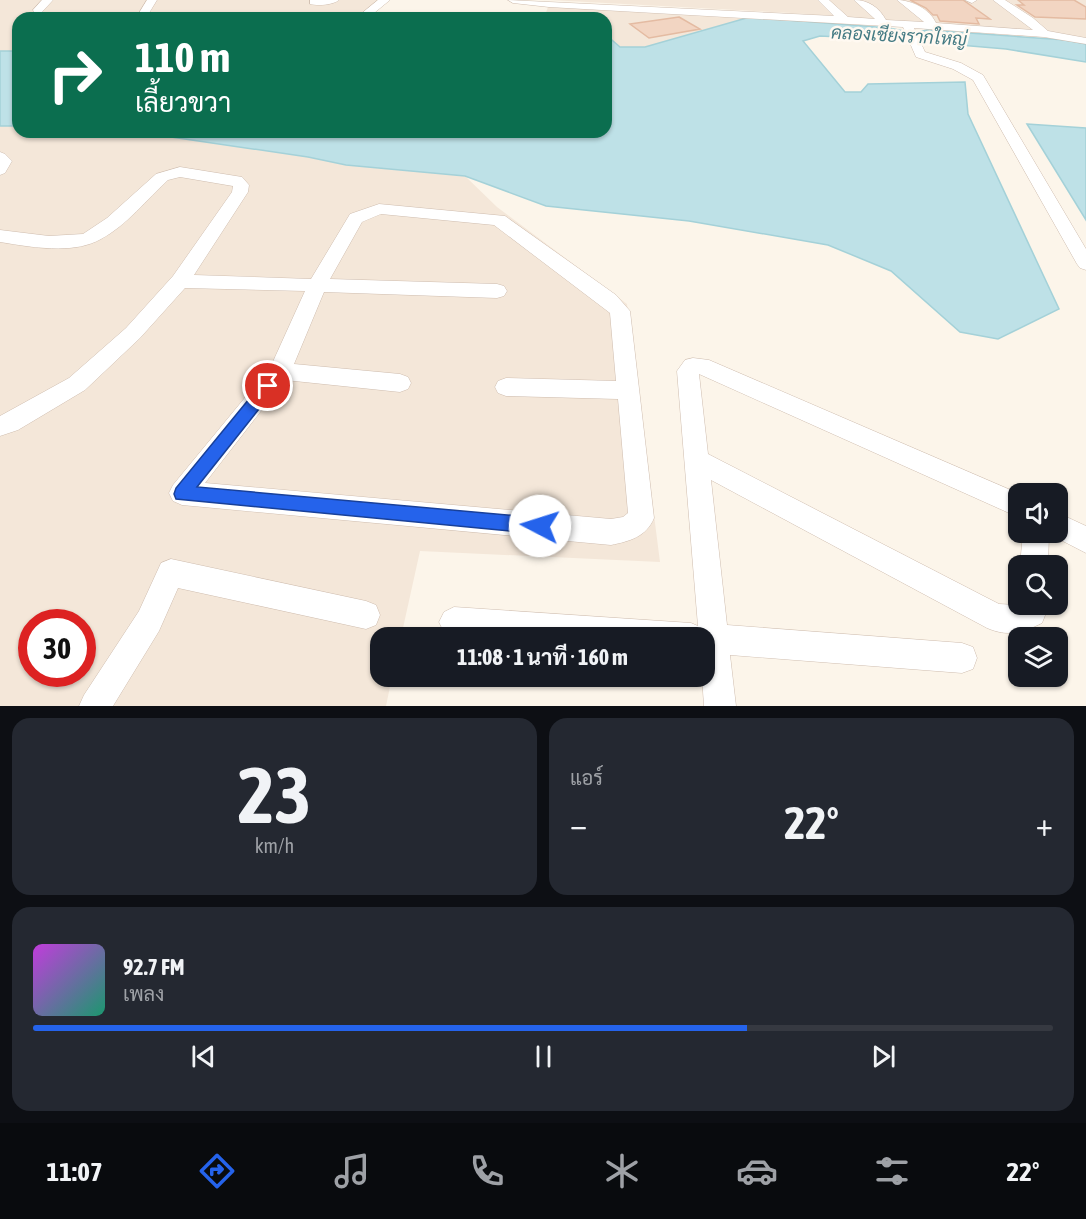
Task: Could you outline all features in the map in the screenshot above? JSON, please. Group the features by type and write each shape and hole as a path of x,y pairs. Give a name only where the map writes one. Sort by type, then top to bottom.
{"street":[{"path":"38,10 48,0"},
{"path":"314,2 334,0"},
{"path":"369,12 385,0"},
{"path":"513,0 755,10 797,17 883,22 909,32 931,26 1044,34 1086,40"},
{"path":"823,0 845,20"},
{"path":"859,0 883,22"},
{"path":"902,0 929,19 931,26"},
{"path":"998,0 1029,20 1044,34"},
{"path":"786,6 797,17"},
{"path":"909,32 920,54 957,66 978,78 1086,264"},
{"path":"0,157 4,160 0,170"},
{"path":"0,236 17,240 84,240 95,236 162,177 180,172 236,180 241,185 240,192 180,281 133,333 77,384 10,423 0,426"},
{"path":"379,209 499,220 609,300 620,311 641,518 630,528 612,532 182,494 280,371 317,285 356,218 379,209"},
{"path":"180,281 497,291"},
{"path":"703,627 695,459 688,371 693,366 701,366 1008,502"},
{"path":"280,371 400,382"},
{"path":"506,387 628,390"},
{"path":"695,459 997,618 1018,620 1028,615"},
{"path":"1068,530 1086,540"},
{"path":"95,706 149,621 171,573 366,615"},
{"path":"454,621 542,627"},
{"path":"715,639 962,658"},
{"path":"715,686 720,706"}],"shaded area":[{"path":"0,0 379,0 362,12 12,12 12,51 0,51"},
{"path":"550,0 1086,0 1086,38 1043,32 792,13"},
{"path":"548,7 750,17 645,47 620,47 612,40 612,12 546,12"},
{"path":"0,126 12,126 12,138 178,138 308,157 346,165 465,176 497,207 627,304 660,562 420,551 403,627 370,627 370,687 390,687 386,706 0,706"}],"water":[{"name":"คลองเชียงรากใหญ่","path":"750,17 889,28 913,33 927,30 1065,40 1086,44 1086,62 1006,49 912,40 820,36 803,41 845,92 861,92 868,84 965,82 968,114 1059,309 998,339 960,332 891,271 828,245 689,221 546,206 465,176 346,165 308,157 178,138 612,138 612,40 620,47 645,47"},
{"path":"0,51 12,51 12,126 0,126"},
{"path":"1027,124 1086,128 1086,220"}],"building":[{"path":"910,0 963,0 990,19 976,18 979,24 940,21 937,15 933,15 926,8"},
{"path":"1018,0 1074,0 1086,7 1086,19 1035,17 1017,5 1024,5"},
{"path":"679,17 700,29 649,38 630,24"}],"route":[{"path":"268,386 182,494 540,526"}]}
